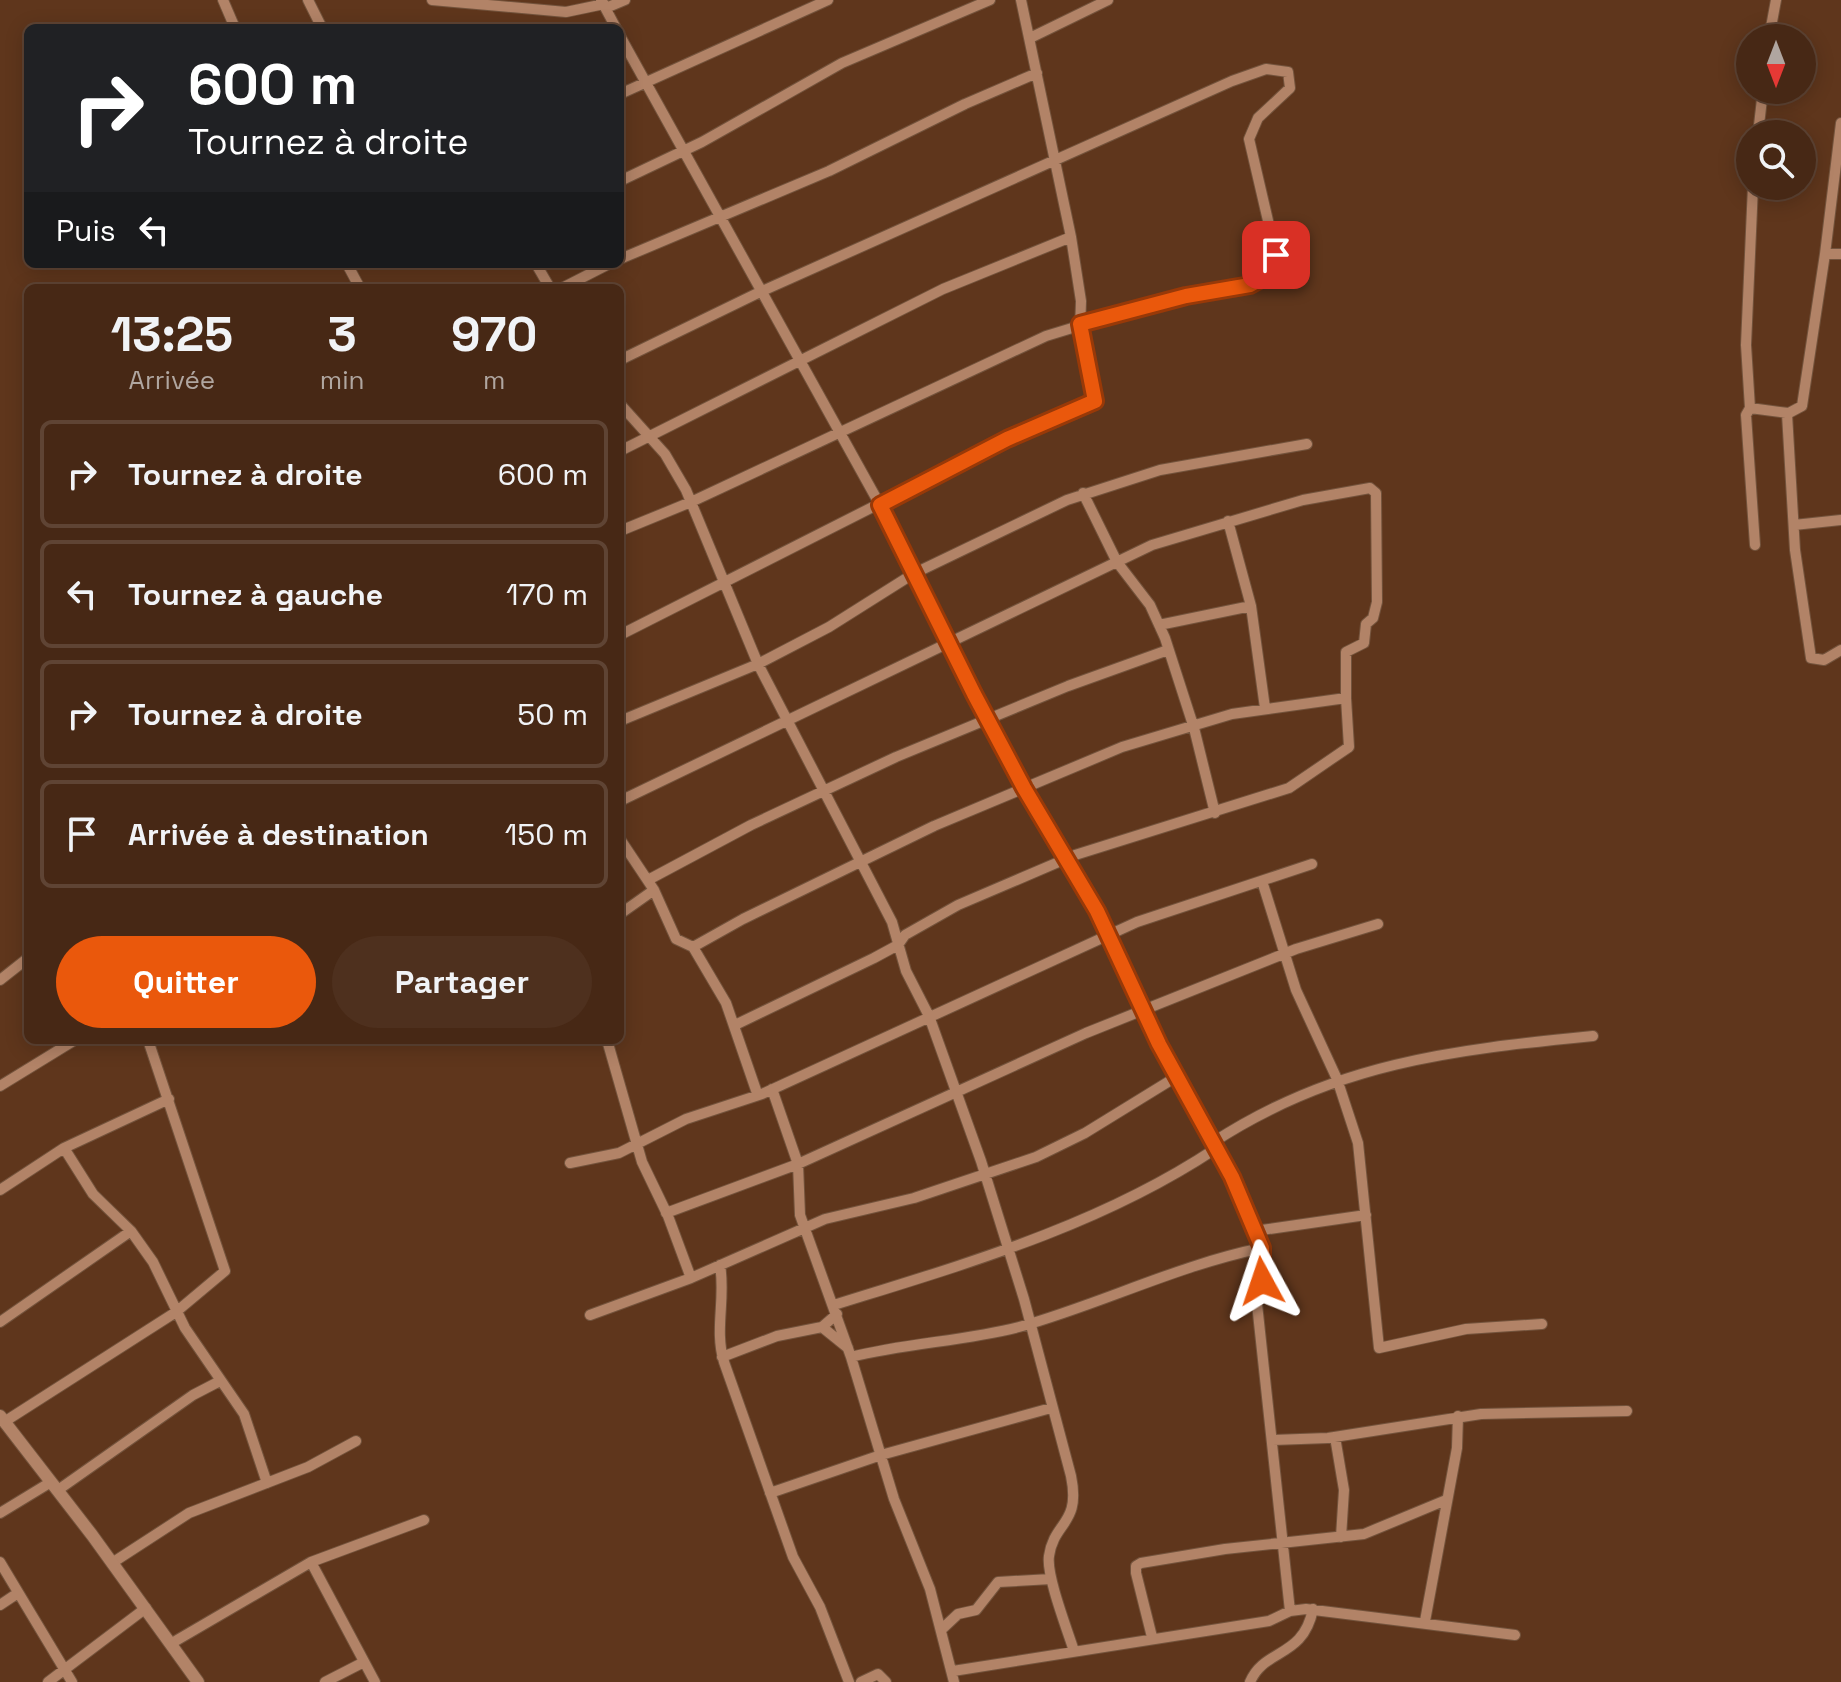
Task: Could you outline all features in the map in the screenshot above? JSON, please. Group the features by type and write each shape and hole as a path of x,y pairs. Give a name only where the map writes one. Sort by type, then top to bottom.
{"street":[{"path":"223,0 233,24"},
{"path":"308,0 320,24"},
{"path":"432,0 566,12 625,0"},
{"path":"624,92 803,5 828,0"},
{"path":"624,179 684,150 842,63 990,0"},
{"path":"624,633 1007,439 1095,401 1080,324 1071,237 1021,0"},
{"path":"1030,38 1108,0"},
{"path":"1772,24 1776,0"},
{"path":"604,4 614,24"},
{"path":"624,43 880,505 988,721 1107,935 1176,1077 1239,1191 1262,1248 1264,1273 1257,1304 1290,1611"},
{"path":"624,358 760,292 1232,81 1266,69 1288,72 1290,88 1258,118 1249,139 1276,255 1270,274 1250,285 1186,296 1080,324 1024,346 691,502 624,529"},
{"path":"624,257 721,219 1037,73"},
{"path":"1750,408 1788,413 1802,406 1841,123"},
{"path":"1752,200 1746,345 1750,408 1746,426 1755,545"},
{"path":"624,449 964,280 1071,237"},
{"path":"1825,254 1841,254"},
{"path":"570,284 601,268"},
{"path":"624,408 665,454 691,502 758,664 892,922 898,945 929,1016 985,1175 1030,1322 1074,1495 1073,1511 1050,1548 1051,1579 1074,1651"},
{"path":"1788,413 1794,525 1811,658 1824,660 1841,650"},
{"path":"624,719 758,664 829,627 913,574 1083,493 1160,470 1307,444"},
{"path":"624,799 1162,541 1303,500 1359,488 1375,490 1379,558 1377,602 1373,618 1366,624 1364,643 1345,656 1349,743 1346,750 1289,788 1065,859 958,905 905,935 898,945 735,1025"},
{"path":"1083,493 1117,562 1150,605 1159,625 1194,728 1215,813"},
{"path":"1794,525 1841,520"},
{"path":"1228,521 1251,606 1265,708"},
{"path":"1159,625 1251,606"},
{"path":"648,880 762,819 825,793 896,757 1068,686 1168,650"},
{"path":"693,947 861,863 1122,747 1194,728 1232,714 1346,698"},
{"path":"624,845 654,890 676,939 693,947 735,1025 757,1093"},
{"path":"570,1163 619,1153 686,1119 772,1089 1161,913 1312,864"},
{"path":"1262,881 1284,955 1311,1026 1337,1079 1358,1143 1381,1349 1466,1329 1542,1324"},
{"path":"624,911 654,890"},
{"path":"666,1213 798,1164 1055,1045 1284,955 1378,924"},
{"path":"0,980 24,961"},
{"path":"722,1357 763,1340 822,1327 835,1310 1008,1250 1112,1205 1337,1079 1415,1058 1593,1036"},
{"path":"0,1086 68,1044"},
{"path":"149,1044 225,1271 176,1312 2,1419 146,1608 198,1682"},
{"path":"608,1044 656,1196 666,1213 691,1278"},
{"path":"590,1315 691,1278 839,1214 914,1198 1036,1157 1085,1133 1176,1077"},
{"path":"772,1089 798,1164 800,1215 850,1352 881,1455 942,1629 954,1676 1152,1637 1269,1621 1290,1611 1313,1609 1515,1635"},
{"path":"0,1190 64,1148 169,1099"},
{"path":"64,1148 93,1194 131,1231 160,1272 176,1312 244,1414 267,1483"},
{"path":"1255,1231 1366,1215"},
{"path":"0,1322 131,1231"},
{"path":"850,1352 1030,1322 1104,1300 1205,1260 1262,1248"},
{"path":"720,1265 723,1305 718,1344 722,1357 793,1557 820,1607 849,1682"},
{"path":"822,1327 850,1352"},
{"path":"0,1513 55,1486 193,1395 220,1381"},
{"path":"770,1493 881,1455 1051,1408"},
{"path":"1273,1440 1335,1437 1458,1416 1627,1411"},
{"path":"1425,1621 1457,1448 1458,1416"},
{"path":"1335,1437 1344,1490 1341,1537"},
{"path":"112,1563 189,1513 236,1492 267,1483 356,1441"},
{"path":"1152,1637 1136,1566 1195,1554 1341,1537 1383,1528 1446,1500"},
{"path":"172,1643 311,1562 424,1520"},
{"path":"0,1562 72,1682"},
{"path":"311,1562 375,1682"},
{"path":"942,1629 958,1614 976,1610 998,1582 1051,1579"},
{"path":"0,1605 18,1593"},
{"path":"48,1682 146,1608"},
{"path":"1250,1682 1258,1667 1293,1648 1313,1609"},
{"path":"325,1682 364,1662"},
{"path":"861,1682 878,1674 886,1682"}],"route":[{"path":"1262,1281 1262,1248 1232,1177 1159,1044 1097,911 1024,788 974,694 880,505 1007,439 1095,401 1092,373 1080,324 1186,296 1250,285 1270,274 1276,255"}]}
